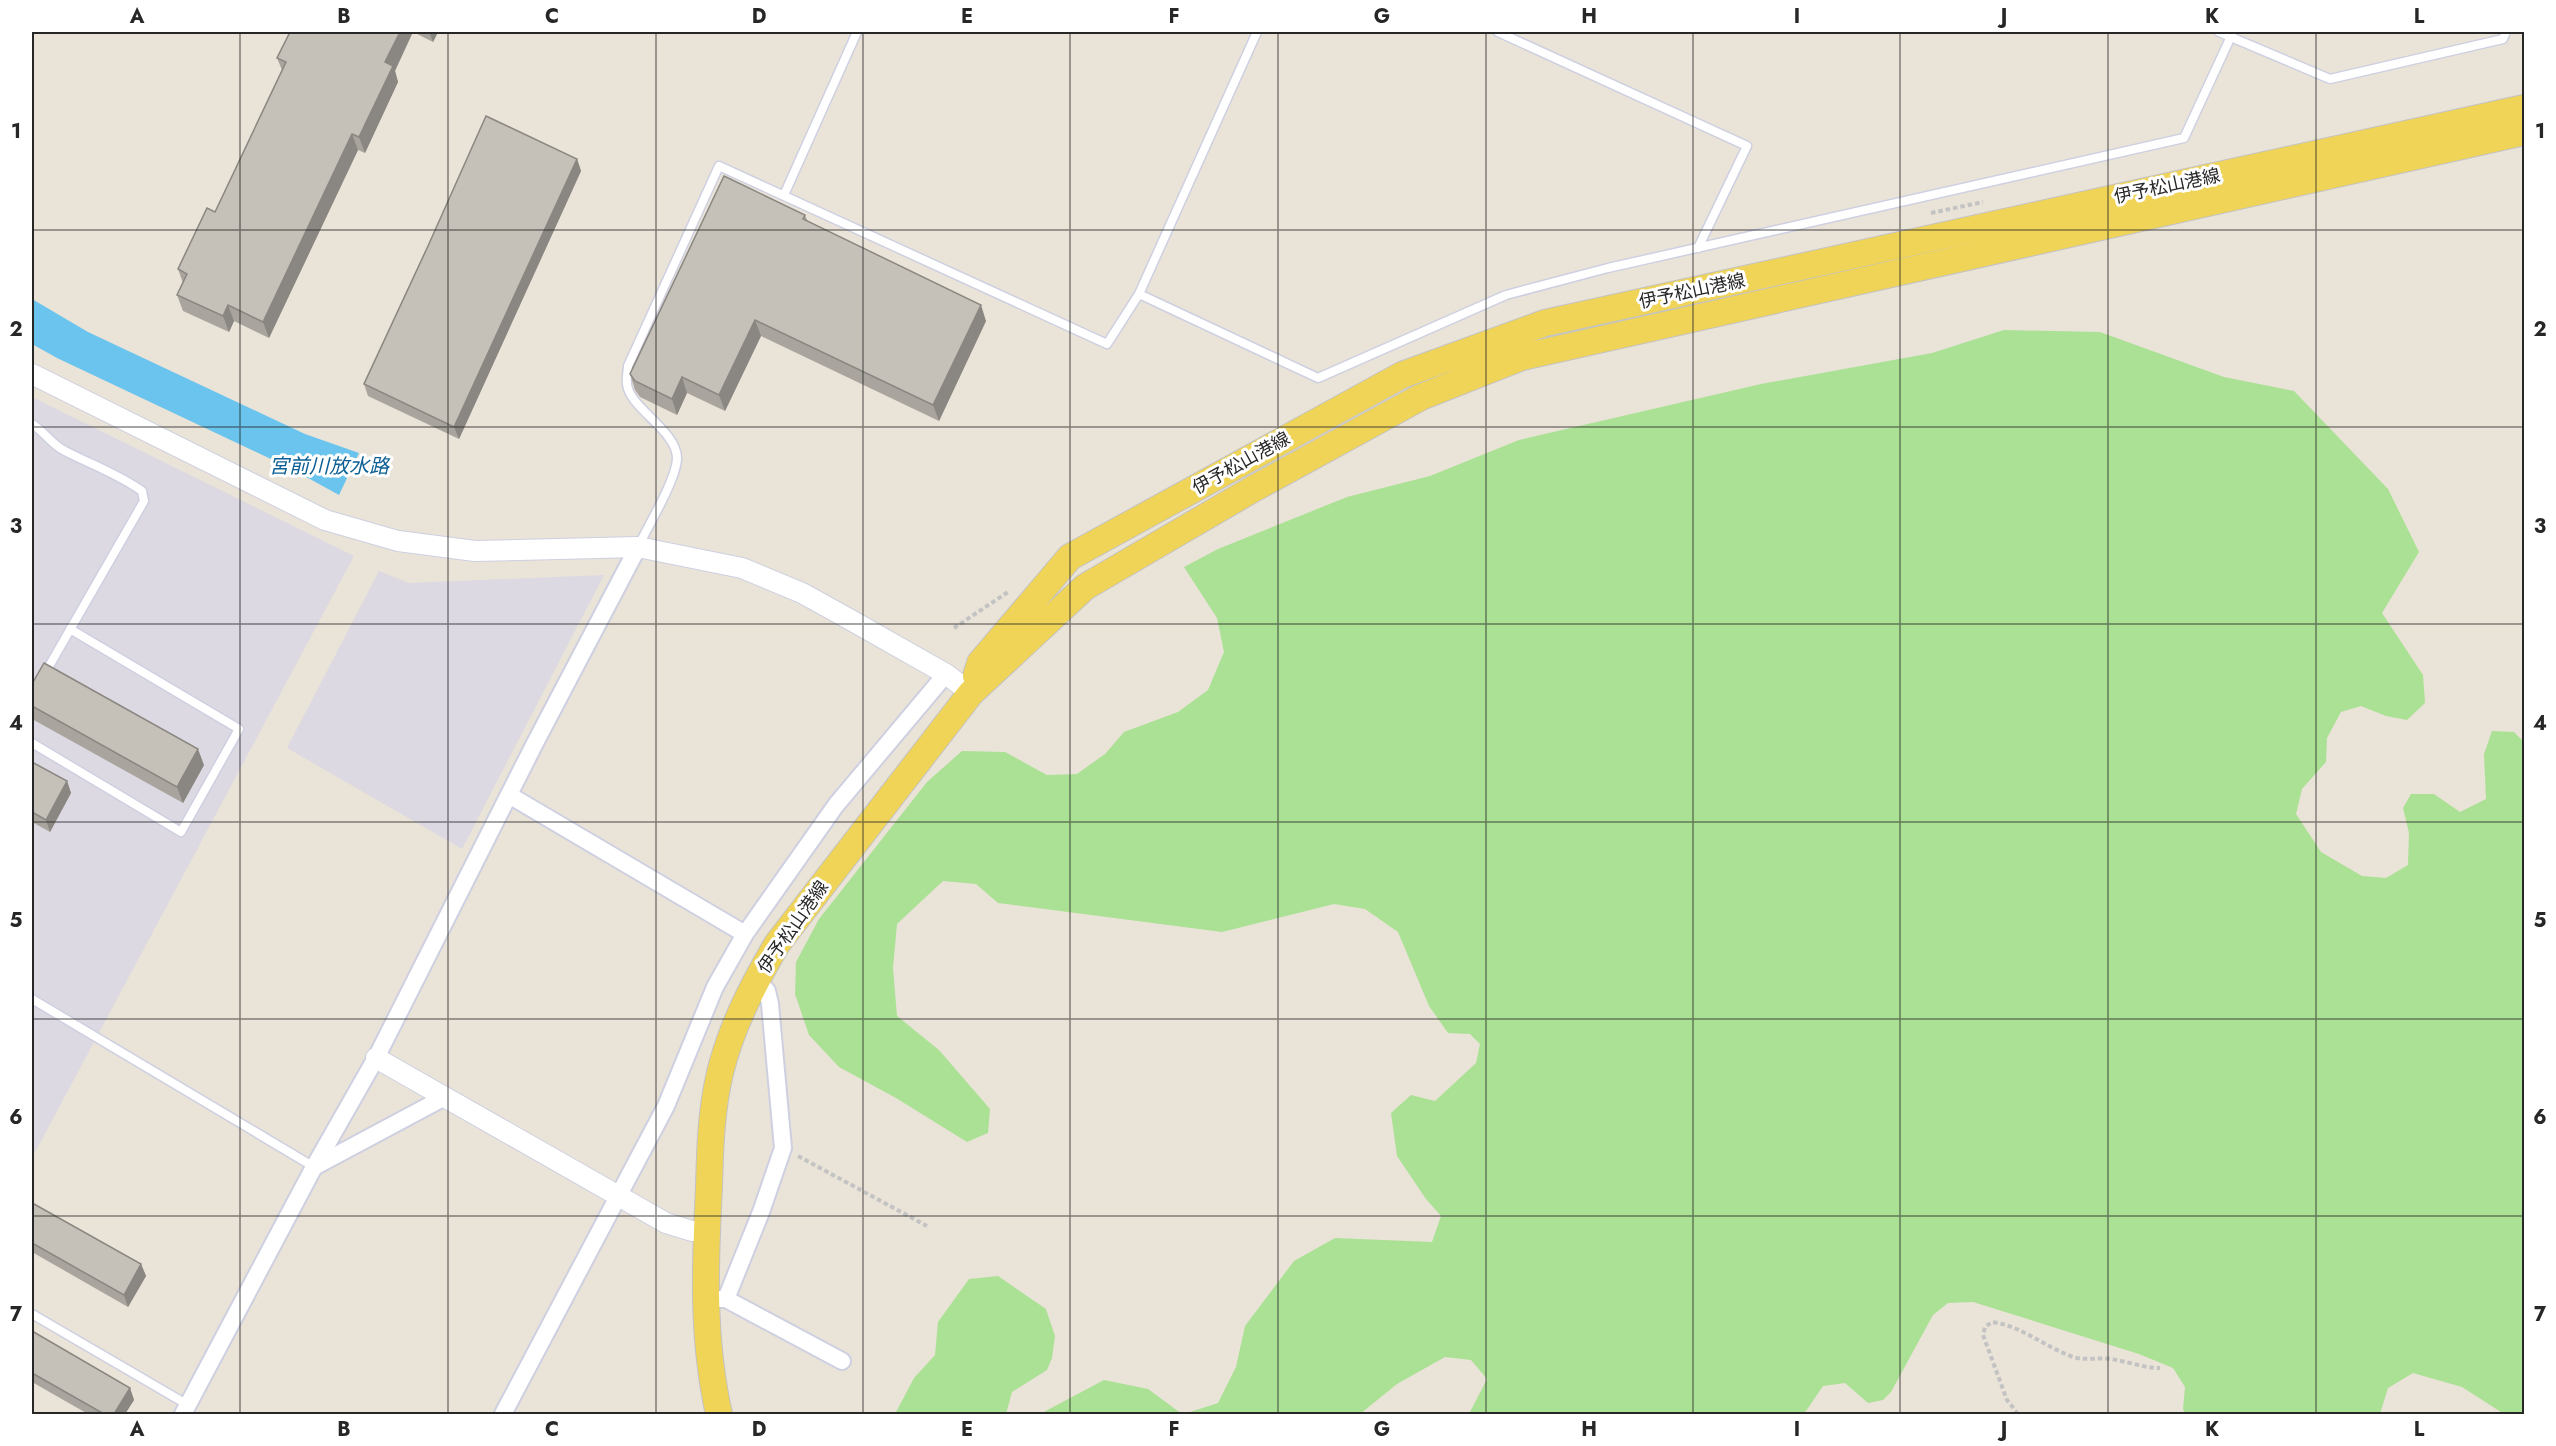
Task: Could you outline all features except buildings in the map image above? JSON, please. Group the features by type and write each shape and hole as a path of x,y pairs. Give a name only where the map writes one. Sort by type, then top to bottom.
{"main road":[{"name":"伊予松山港線","path":"971,693 980,663 1070,557 1402,375 1545,323 2524,108"},
{"name":"伊予松山港線","path":"719,1414 711,1378 715,1299 706,1231 712,1112 731,1035 756,979 777,944 971,693 1085,587 1252,489 1421,397 1522,357 2524,132"}],"street":[{"path":"32,374 325,520 398,541 475,551 638,547 742,568 802,593 946,674 971,693"},
{"path":"186,1410 314,1167 376,1058 638,547"},
{"path":"504,1414 666,1106 715,987 745,934 836,805 946,674"},
{"path":"509,795 745,934"},
{"path":"756,979 767,991 770,1004 783,1148 761,1212 715,1299 842,1361"},
{"path":"376,1058 620,1197 679,1228 692,1232 706,1231"},
{"path":"314,1167 445,1097"}],"lane":[{"path":"784,195 857,32"},
{"path":"638,547 673,473 677,458 674,444 638,403 627,386 628,366 719,166 1107,344 1139,294 1257,32"},
{"path":"1498,32 1747,146 1698,248"},
{"path":"2219,32 2232,34 2330,79 2503,39 2506,32"},
{"path":"1139,294 1318,378 1506,295 1608,268 2184,138 2232,34"},
{"path":"32,424 63,450 126,480 142,491 144,501 37,687"},
{"path":"32,743 181,831 239,729 70,629"},
{"path":"32,999 314,1167"},
{"path":"32,1314 186,1410"}],"path":[{"path":"783,1148 927,1226"},
{"path":"2018,1414 2007,1400 1983,1335 1985,1327 1992,1322 2015,1328 2071,1356 2082,1359 2109,1359 2146,1368 2160,1368"}],"shaded area":[{"path":"32,397 354,556 32,1158"},
{"path":"379,571 409,583 604,575 462,849 287,748"}],"green space":[{"path":"2004,330 2100,332 2224,377 2294,391 2388,489 2419,552 2382,613 2423,675 2425,703 2407,720 2386,716 2361,706 2341,712 2327,738 2326,762 2302,789 2296,814 2321,852 2362,876 2386,878 2408,865 2409,833 2403,808 2411,794 2434,794 2460,812 2486,799 2484,754 2492,731 2514,732 2524,742 2524,1414 2504,1414 2462,1387 2413,1373 2388,1388 2380,1414 2185,1414 2183,1409 2185,1387 2173,1368 2139,1354 1973,1302 1948,1303 1933,1315 1891,1392 1883,1400 1868,1403 1845,1383 1823,1386 1804,1414 1469,1414 1487,1379 1471,1360 1445,1357 1397,1384 1360,1414 1184,1414 1218,1403 1236,1367 1245,1326 1294,1261 1335,1238 1432,1242 1441,1216 1426,1199 1397,1156 1391,1113 1411,1095 1435,1101 1476,1063 1480,1044 1470,1034 1448,1033 1429,1006 1398,932 1365,909 1334,904 1222,932 998,903 976,884 943,881 897,924 893,968 897,1016 939,1050 990,1109 988,1133 967,1142 896,1098 839,1067 809,1035 795,994 796,962 819,919 927,782 962,751 1005,752 1047,775 1077,774 1105,754 1124,732 1178,712 1208,690 1224,652 1217,618 1184,567 1218,549 1347,497 1430,476 1519,440 1761,384 1932,353"},
{"path":"998,1276 1046,1309 1055,1336 1052,1358 1047,1370 1012,1392 1006,1414 895,1414 914,1378 935,1355 938,1322 969,1279"},
{"path":"1104,1380 1148,1389 1182,1414 1040,1414"}],"water":[{"name":"宮前川放水路","path":"32,299 88,332 305,434 359,453 339,495 288,467 32,344"}]}
